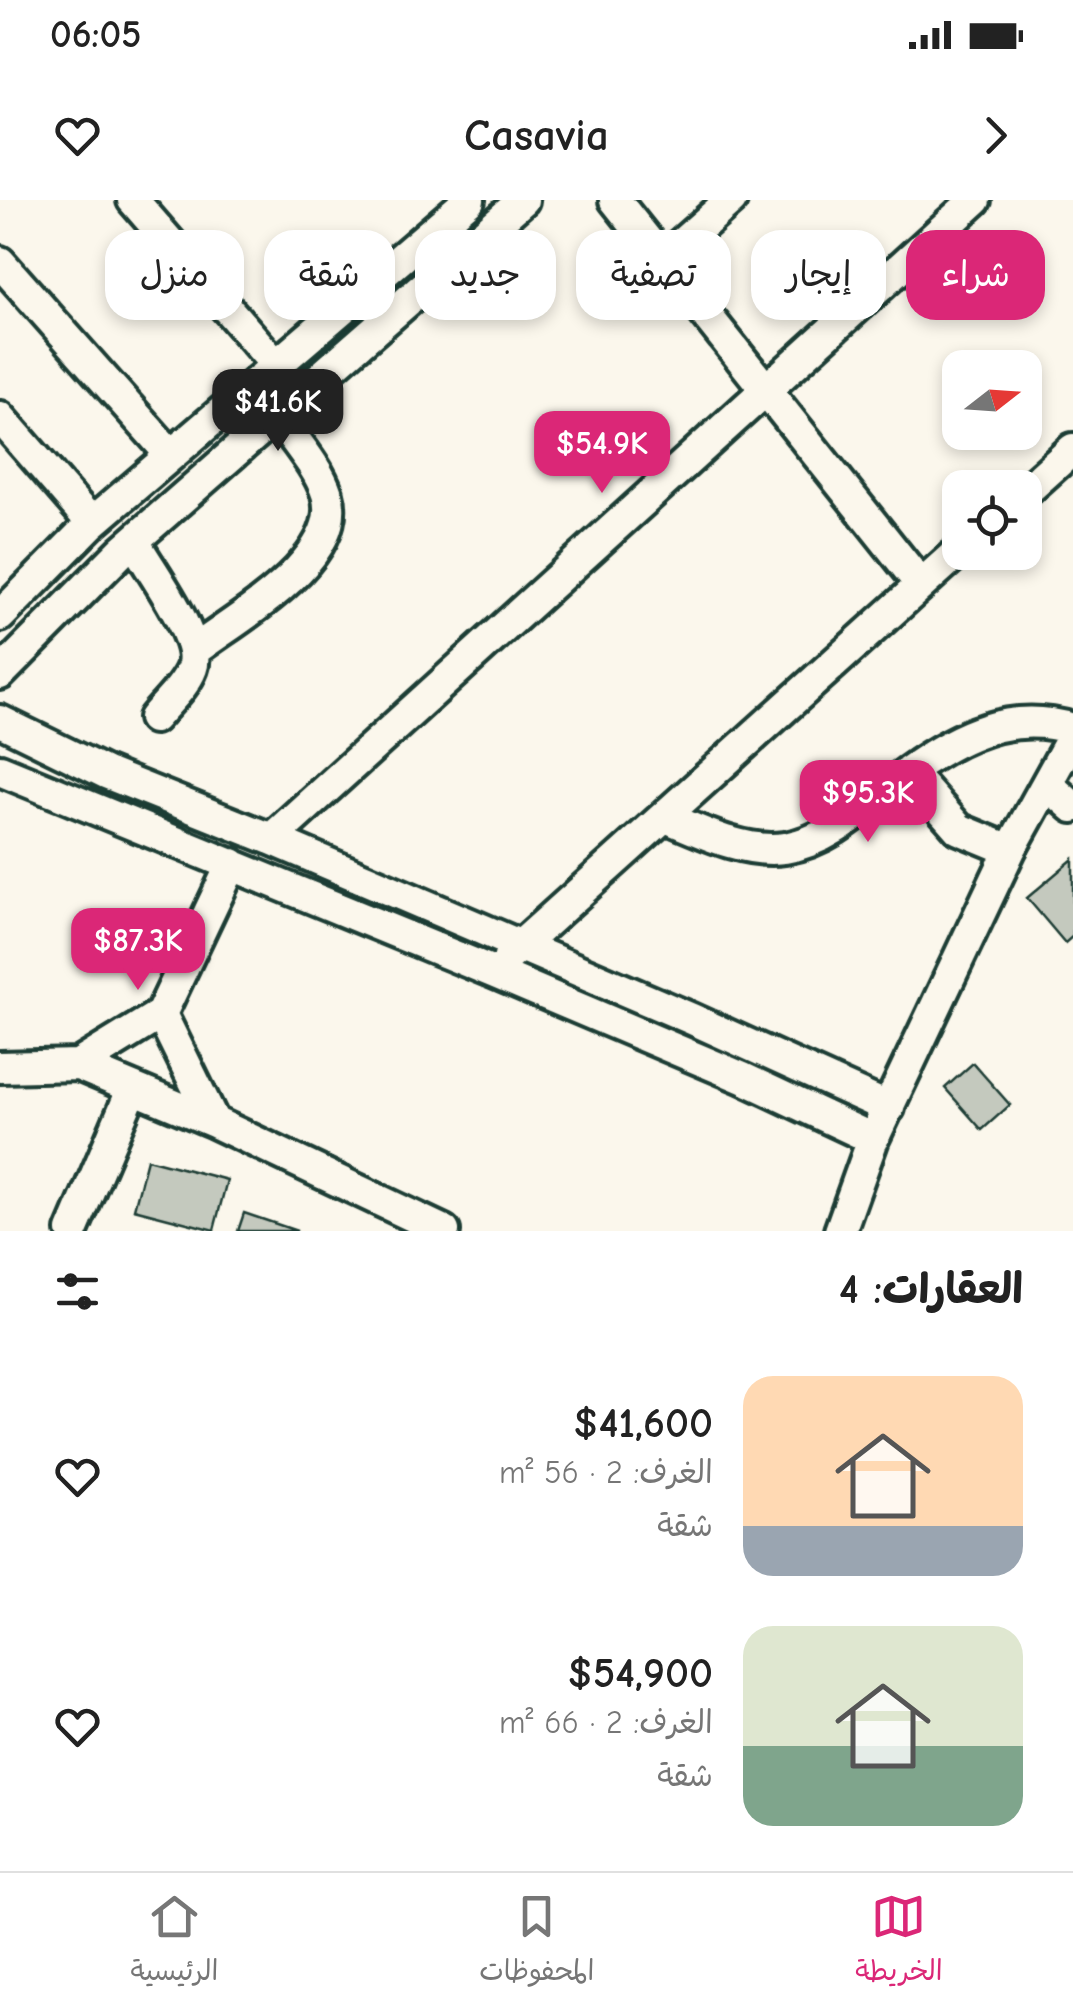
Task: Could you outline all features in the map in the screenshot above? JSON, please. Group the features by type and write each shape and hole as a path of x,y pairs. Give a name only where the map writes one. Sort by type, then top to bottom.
{"street":[{"path":"133,200 276,365"},
{"path":"0,616 92,523 469,200"},
{"path":"0,674 134,541 523,200"},
{"path":"615,200 639,230"},
{"path":"698,230 732,200"},
{"path":"272,838 975,200"},
{"path":"0,262 171,455"},
{"path":"710,320 921,585"},
{"path":"194,650 312,558 324,534 328,496 277,415"},
{"path":"0,417 92,523"},
{"path":"1042,477 1073,450"},
{"path":"134,541 181,617 194,650 193,667 154,718"},
{"path":"493,972 942,566"},
{"path":"31,585 57,616"},
{"path":"0,687 0,712"},
{"path":"666,817 710,836 782,848 851,821 909,772 992,727 1024,720 1073,732 1010,850 873,1139 840,1231"},
{"path":"0,721 106,773 272,838 889,1108"},
{"path":"0,770 493,972 743,1078 873,1139"},
{"path":"909,772 958,829 1010,850"},
{"path":"1046,784 1073,808"},
{"path":"78,1065 161,1014 232,864"},
{"path":"161,1014 214,1122"},
{"path":"0,1067 78,1065 214,1122 444,1231"},
{"path":"72,1231 133,1088"}],"building":[{"path":"1073,859 1073,936 1065,943 1027,898"},
{"path":"973,1063 1010,1105 982,1130 945,1088"},
{"path":"147,1159 227,1180 214,1230 134,1209"},
{"path":"244,1213 297,1231 238,1231"}]}
